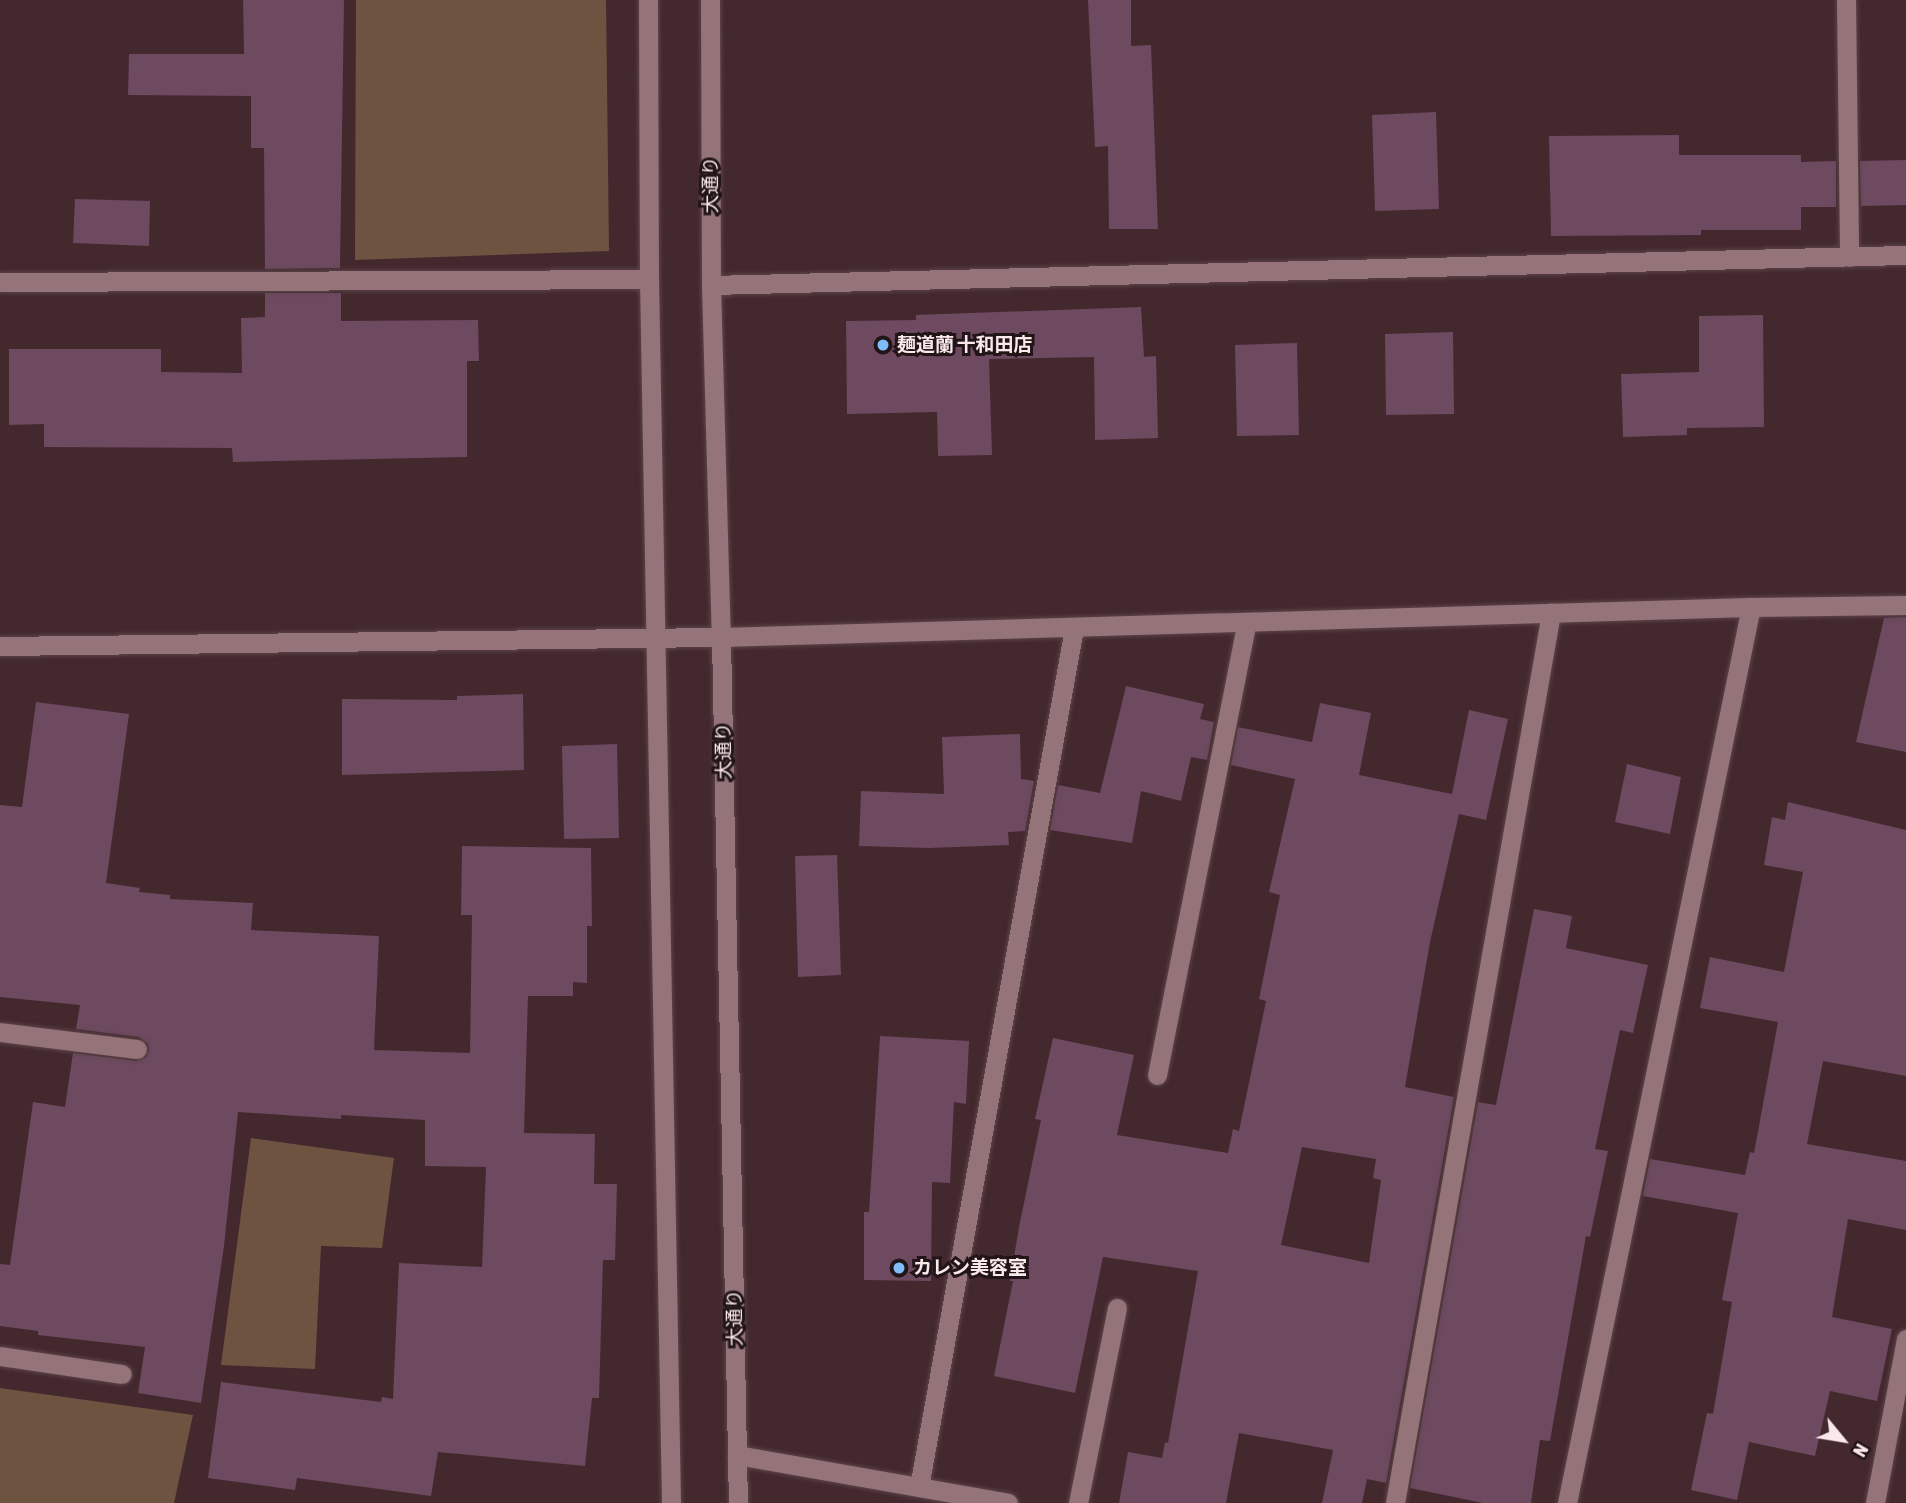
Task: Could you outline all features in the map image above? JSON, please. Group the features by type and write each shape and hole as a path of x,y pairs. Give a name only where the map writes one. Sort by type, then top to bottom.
{"street":[{"path":"648,0 649,279 671,1503"},
{"name":"大通り","path":"710,0 711,285 722,637 738,1503"},
{"path":"1846,0 1849,257"},
{"path":"711,285 1906,255"},
{"path":"0,282 649,279"},
{"path":"0,646 722,637 1246,624 1751,607 1906,605"},
{"path":"1567,1503 1751,607"},
{"path":"1395,1503 1551,613"},
{"path":"1157,1075 1246,624"},
{"path":"920,1495 1074,628"},
{"path":"0,1032 137,1049"},
{"path":"1078,1503 1117,1308"},
{"path":"1875,1503 1906,1339"},
{"path":"0,1356 122,1374"},
{"path":"737,1455 920,1495 1008,1503"}],"shaded area":[{"path":"356,0 606,0 609,251 355,260"},
{"path":"251,1138 394,1158 382,1248 321,1246 315,1369 221,1365"},
{"path":"0,1388 193,1415 174,1503 0,1503"}],"building":[{"path":"243,0 344,0 340,268 265,269 264,148 251,148 251,96 128,95 129,54 244,54"},
{"path":"1088,0 1131,0 1131,46 1151,45 1158,229 1109,229 1108,146 1095,147"},
{"path":"1436,112 1439,209 1375,211 1372,115"},
{"path":"1679,135 1679,155 1801,155 1801,162 1836,161 1836,207 1801,207 1801,230 1701,230 1701,235 1551,236 1549,136"},
{"path":"1906,160 1906,205 1861,206 1860,161"},
{"path":"75,199 150,201 149,246 73,243"},
{"path":"265,293 341,293 341,321 478,320 479,361 467,361 467,457 233,462 232,448 44,447 44,424 9,425 9,349 161,349 161,372 242,373 241,318 265,317"},
{"path":"1141,307 1144,357 1156,356 1158,438 1095,440 1094,357 989,359 992,455 938,456 937,412 847,414 846,321 916,320 916,315"},
{"path":"1763,315 1764,427 1687,428 1687,435 1623,437 1621,374 1699,372 1699,316"},
{"path":"1453,332 1454,414 1386,415 1385,334"},
{"path":"1297,343 1299,435 1237,436 1235,345"},
{"path":"1906,617 1906,752 1856,742 1884,618"},
{"path":"1126,686 1204,704 1200,719 1214,722 1207,760 1191,757 1181,801 1141,791 1132,843 1050,830 1058,785 1100,793"},
{"path":"523,694 524,770 342,775 342,699 457,700 457,696"},
{"path":"36,702 129,714 106,883 140,888 139,892 170,895 170,899 253,903 251,930 379,936 374,1050 470,1053 472,915 461,915 462,846 591,848 592,926 587,926 587,983 573,982 573,996 528,996 524,1133 595,1134 594,1184 617,1184 615,1260 603,1260 599,1398 592,1398 585,1466 438,1452 431,1496 297,1478 295,1490 208,1478 221,1382 381,1402 382,1397 393,1399 399,1263 482,1267 486,1167 425,1166 425,1120 341,1115 341,1119 238,1112 224,1246 201,1403 138,1393 145,1347 38,1335 38,1331 0,1326 0,1264 10,1265 33,1102 65,1107 73,1053 136,1061 146,1057 149,1050 148,1044 139,1037 76,1029 80,1005 0,997 0,805 22,807"},
{"path":"1320,703 1371,713 1359,775 1452,794 1469,710 1508,719 1486,820 1459,814 1430,942 1405,1087 1454,1097 1386,1483 1367,1479 1362,1503 1322,1503 1333,1450 1239,1433 1226,1503 1119,1503 1128,1452 1162,1458 1165,1442 1168,1443 1198,1271 1103,1257 1075,1393 994,1376 1013,1281 1010,1281 1019,1227 1041,1120 1035,1119 1053,1038 1134,1055 1117,1135 1228,1153 1233,1129 1239,1131 1266,1001 1259,999 1280,895 1269,892 1295,779 1231,765 1238,727 1312,742","holes":["1302,1147 1376,1159 1373,1178 1381,1180 1369,1263 1281,1245"]},
{"path":"1020,734 1021,779 1034,781 1025,831 1008,832 1009,845 929,848 859,846 861,791 944,794 942,737"},
{"path":"617,744 619,838 564,839 562,746"},
{"path":"1627,764 1681,777 1670,834 1615,822"},
{"path":"1788,802 1906,830 1906,1076 1823,1061 1807,1144 1906,1161 1906,1230 1848,1219 1832,1317 1892,1329 1877,1401 1830,1391 1815,1456 1749,1442 1737,1500 1691,1490 1707,1413 1713,1414 1732,1302 1722,1300 1738,1213 1643,1196 1650,1159 1745,1175 1750,1152 1754,1153 1778,1022 1700,1008 1710,957 1784,972 1803,872 1764,865 1772,817 1785,820"},
{"path":"837,855 841,975 798,977 795,856"},
{"path":"1534,909 1572,916 1566,948 1648,965 1633,1033 1620,1030 1595,1149 1608,1151 1590,1237 1586,1236 1550,1441 1540,1440 1531,1503 1483,1503 1410,1488 1478,1102 1496,1105"},
{"path":"880,1036 969,1041 966,1104 954,1102 950,1183 932,1182 931,1281 864,1280 864,1212 869,1212"}],"place":[{"name":"麺道蘭 十和田店","path":"883,345"},
{"name":"カレン美容室","path":"899,1268"}]}
